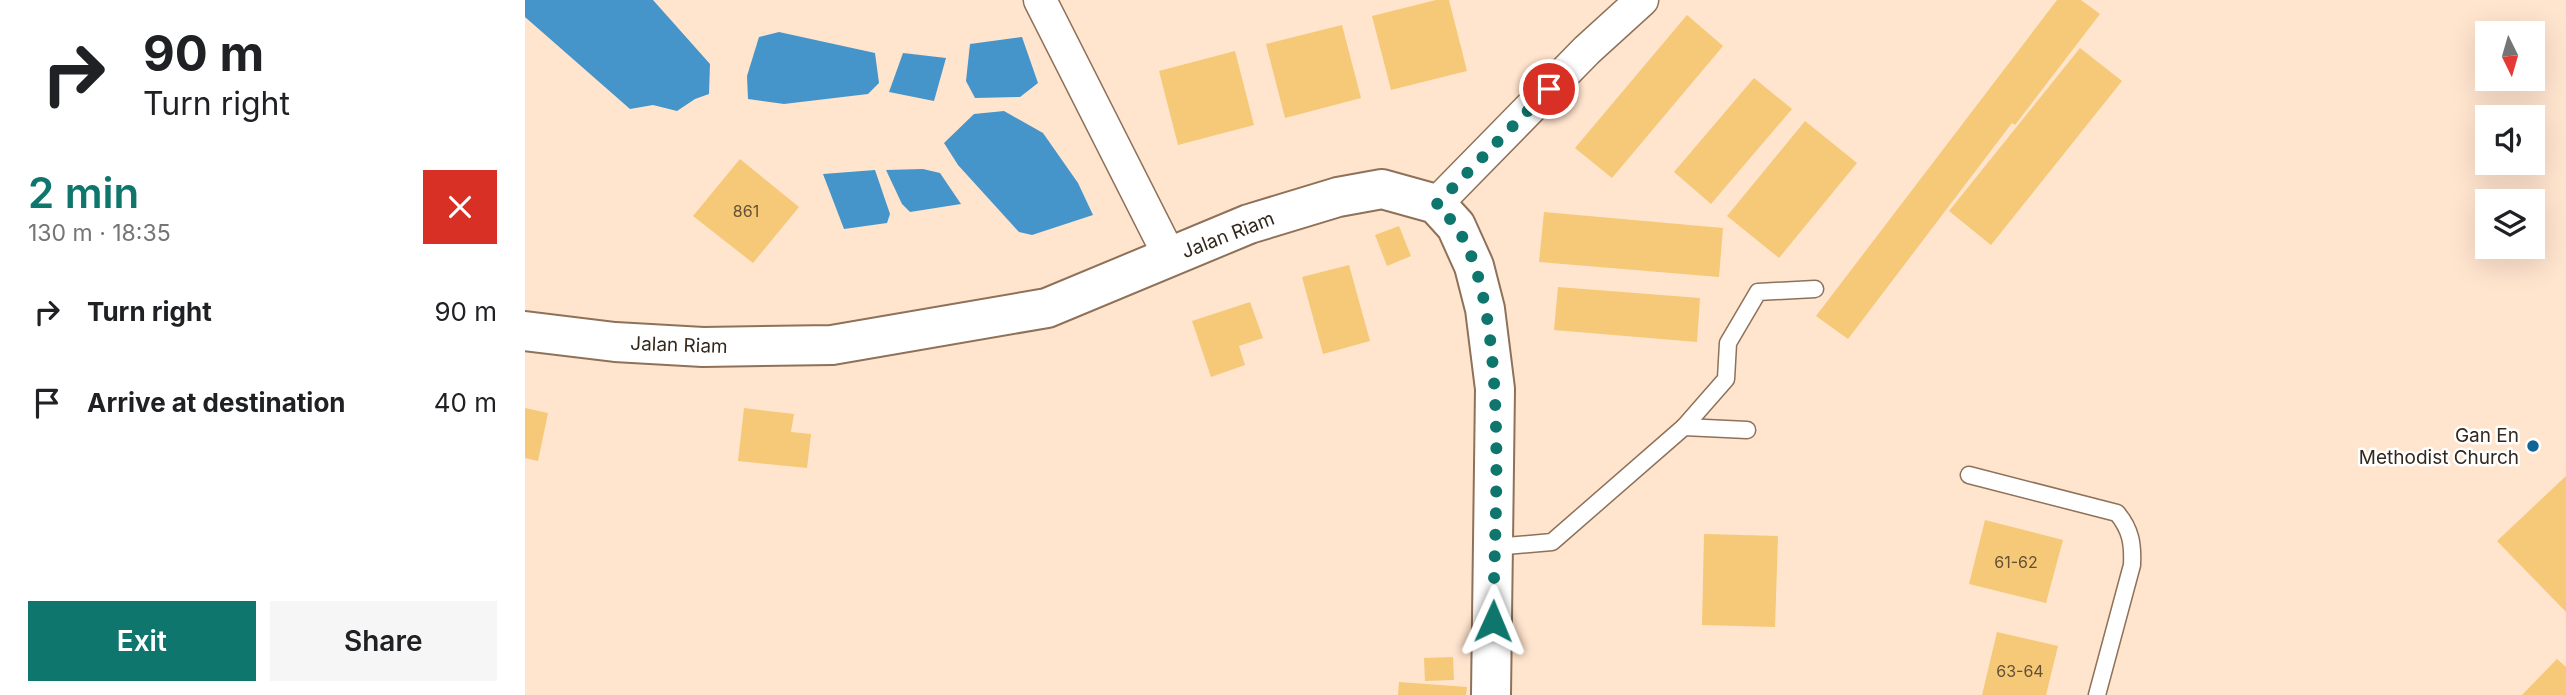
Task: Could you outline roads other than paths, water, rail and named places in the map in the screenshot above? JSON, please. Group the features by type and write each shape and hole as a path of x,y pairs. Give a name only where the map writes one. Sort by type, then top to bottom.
{"street":[{"path":"1040,0 1170,257"},
{"path":"1491,695 1495,389 1485,309 1474,266 1455,226 1436,205 1587,50 1643,0"},
{"name":"Jalan Riam","path":"525,331 615,342 703,347 832,345 1047,308 1249,224 1338,197 1382,189 1436,205"}],"lane":[{"path":"1494,547 1552,542 1684,427 1726,379 1728,342 1758,292 1815,289"},
{"path":"1684,427 1747,430"},
{"path":"1969,475 2117,513 2128,526 2133,545 2132,565 2097,695"}],"water":[{"path":"525,0 653,0 710,64 709,94 695,99 677,111 653,105 630,109 525,17"},
{"path":"779,32 875,53 879,83 868,94 784,104 748,99 747,76 759,37"},
{"path":"1022,37 1038,83 1020,97 975,98 966,81 970,44"},
{"path":"903,53 946,58 934,101 889,92"},
{"path":"1004,111 1043,133 1078,183 1093,215 1032,235 1019,232 958,165 944,143 974,114"},
{"path":"923,169 940,173 961,204 910,212 902,204 886,170"},
{"path":"875,170 890,214 887,223 844,229 823,174"}],"place":[{"name":"Gan En Methodist Church","path":"2533,446"}]}
